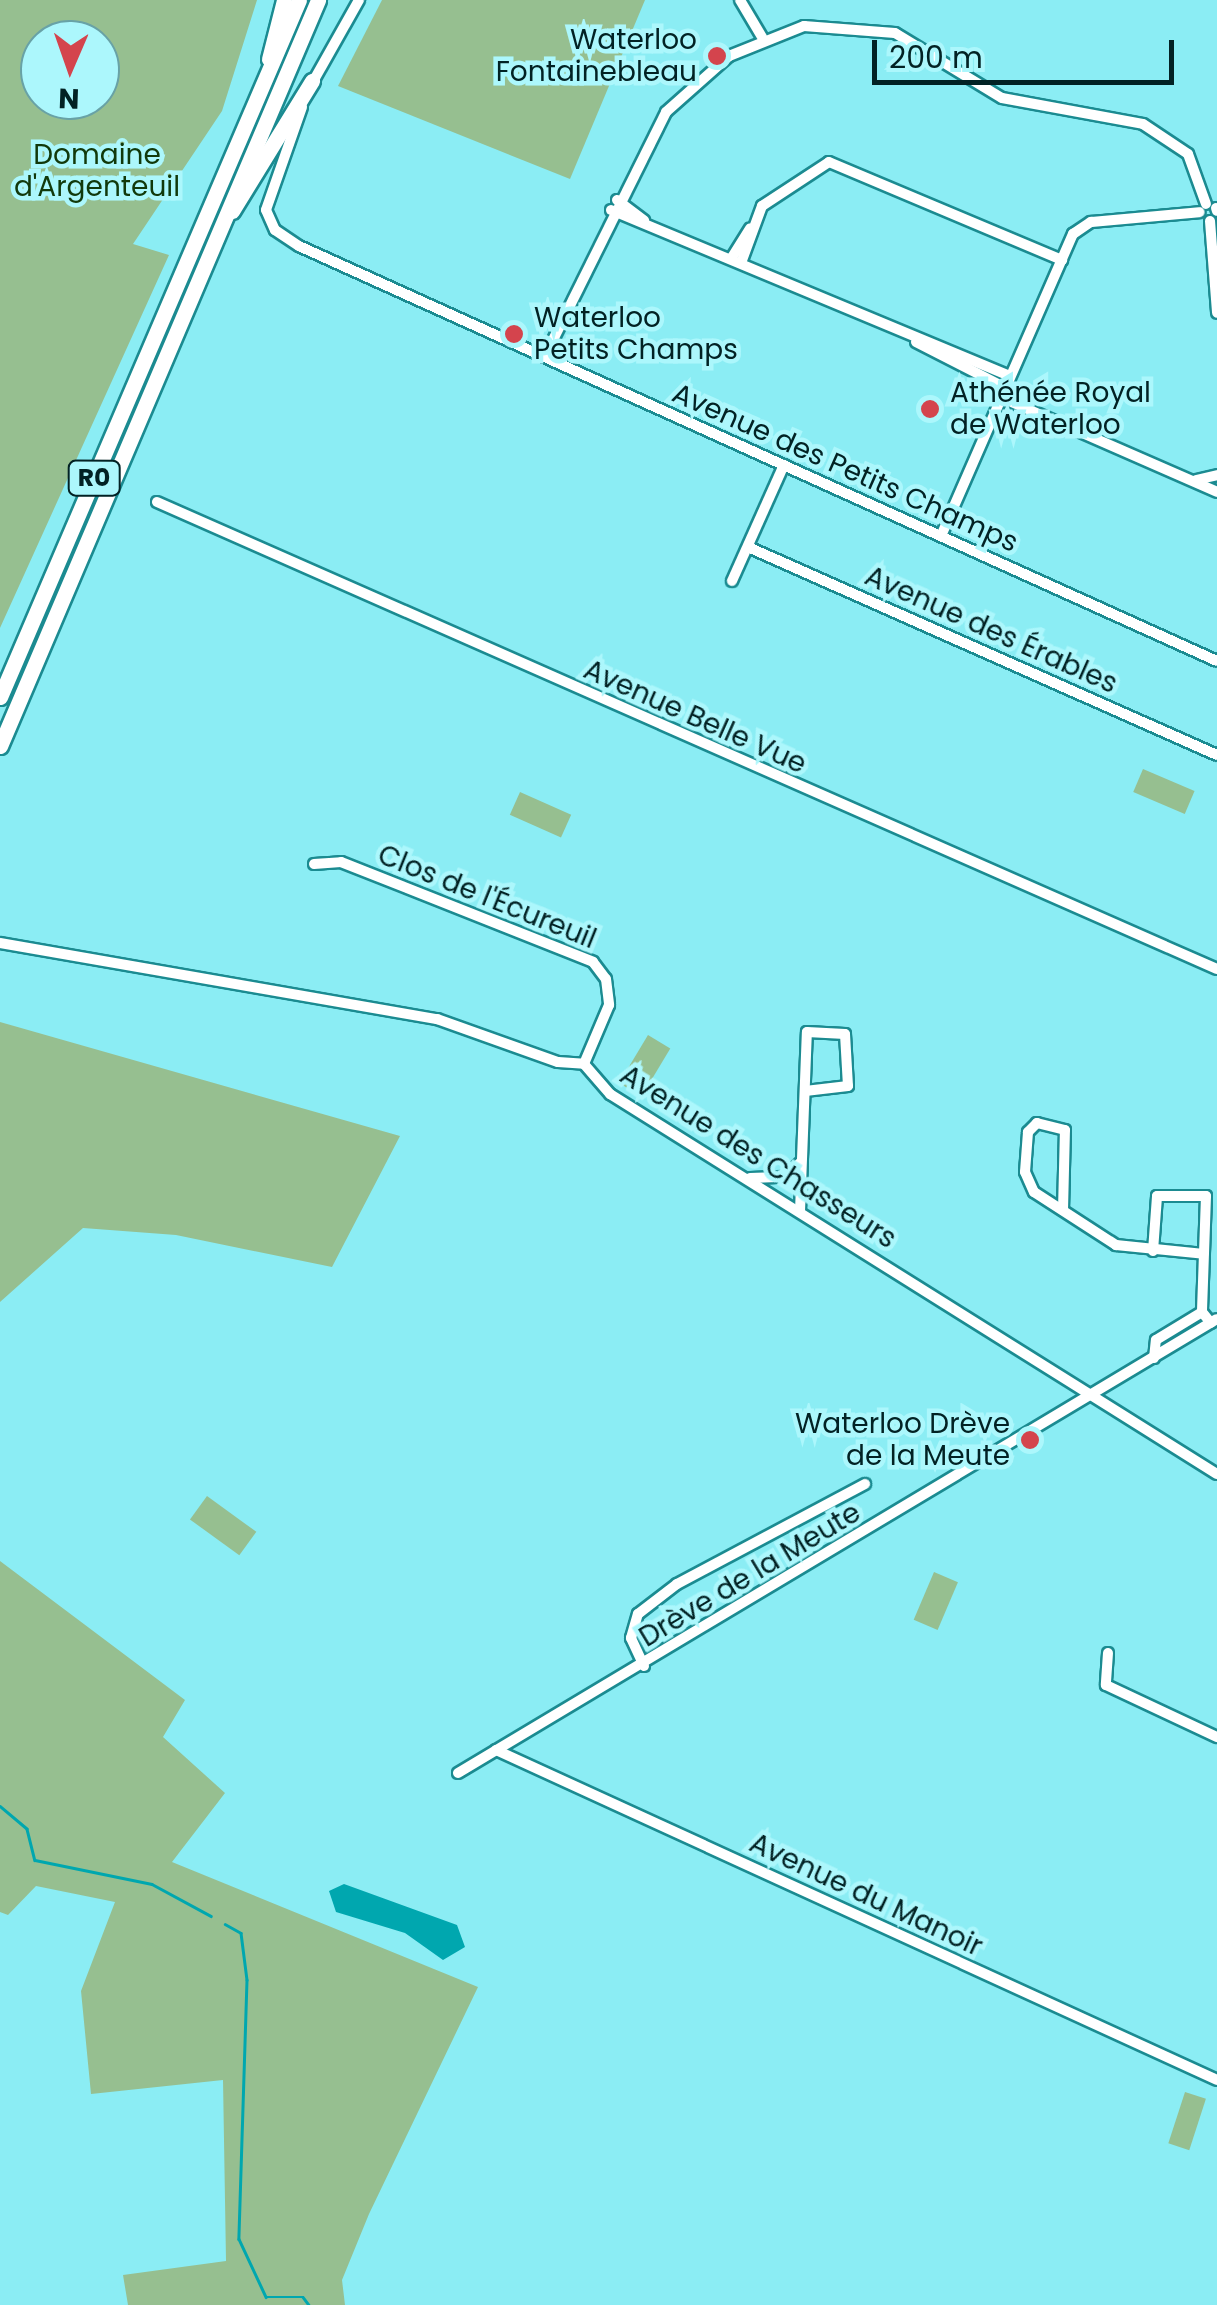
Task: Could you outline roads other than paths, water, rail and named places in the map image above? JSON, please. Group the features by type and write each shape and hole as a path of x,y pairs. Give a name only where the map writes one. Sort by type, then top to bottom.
{"highway":[{"path":"269,74 284,0"},
{"name":"R0","path":"0,697 299,0"},
{"name":"R0","path":"0,746 318,0"},
{"path":"226,217 246,199 312,81"}],"street":[{"name":"Avenue des Petits Champs","path":"359,0 312,81 266,193 268,222 299,246 1217,660"},
{"path":"740,0 762,37"},
{"path":"545,356 614,205 666,112 762,37 804,26 895,33 1002,98 1143,124 1188,154 1212,211 1217,314"},
{"path":"736,261 750,228 784,186 829,162 1062,260"},
{"path":"614,205 915,341 1217,492"},
{"path":"941,536 1073,234 1090,222 1212,211"},
{"path":"732,582 784,465"},
{"path":"1196,480 1217,475"},
{"name":"Avenue Belle Vue","path":"157,502 1217,968"},
{"name":"Avenue des Érables","path":"748,547 1217,755"},
{"name":"Clos de l'Écureuil","path":"314,864 341,862 593,962 606,977 609,1005 584,1064"},
{"name":"Avenue des Chasseurs","path":"0,943 436,1019 558,1062 584,1064 610,1094 1217,1474"},
{"path":"800,1212 807,1032 841,1032 850,1042 848,1086 805,1091"},
{"path":"1063,1210 1066,1130 1037,1123 1028,1132 1028,1186 1063,1210 1116,1246 1204,1254"},
{"path":"747,1178 784,1177 802,1161"},
{"path":"1152,1251 1158,1196 1202,1193 1209,1202 1202,1312"},
{"path":"1202,1312 1214,1321"},
{"path":"1154,1358 1156,1340 1202,1312"},
{"name":"Drève de la Meute","path":"458,1772 644,1666 1214,1321"},
{"path":"644,1666 631,1638 638,1614 677,1584 866,1484"},
{"path":"1108,1654 1106,1686 1217,1737"},
{"name":"Avenue du Manoir","path":"496,1750 1217,2080"}],"water":[{"path":"344,1884 457,1925 465,1947 443,1960 405,1933 336,1912 329,1891"}],"waterway":[{"path":"0,1806 27,1829 35,1860 152,1884 211,1916"},
{"path":"225,1924 241,1933 247,1980 239,2239 266,2297 303,2297 309,2305"}],"place":[{"name":"Waterloo Fontainebleau","path":"717,56"},
{"name":"Waterloo Petits Champs","path":"514,334"},
{"name":"Athénée Royal de Waterloo","path":"930,409"},
{"name":"Waterloo Drève de la Meute","path":"1030,1440"}],"park label":[{"name":"Domaine d'Argenteuil","path":"97,171"}]}
